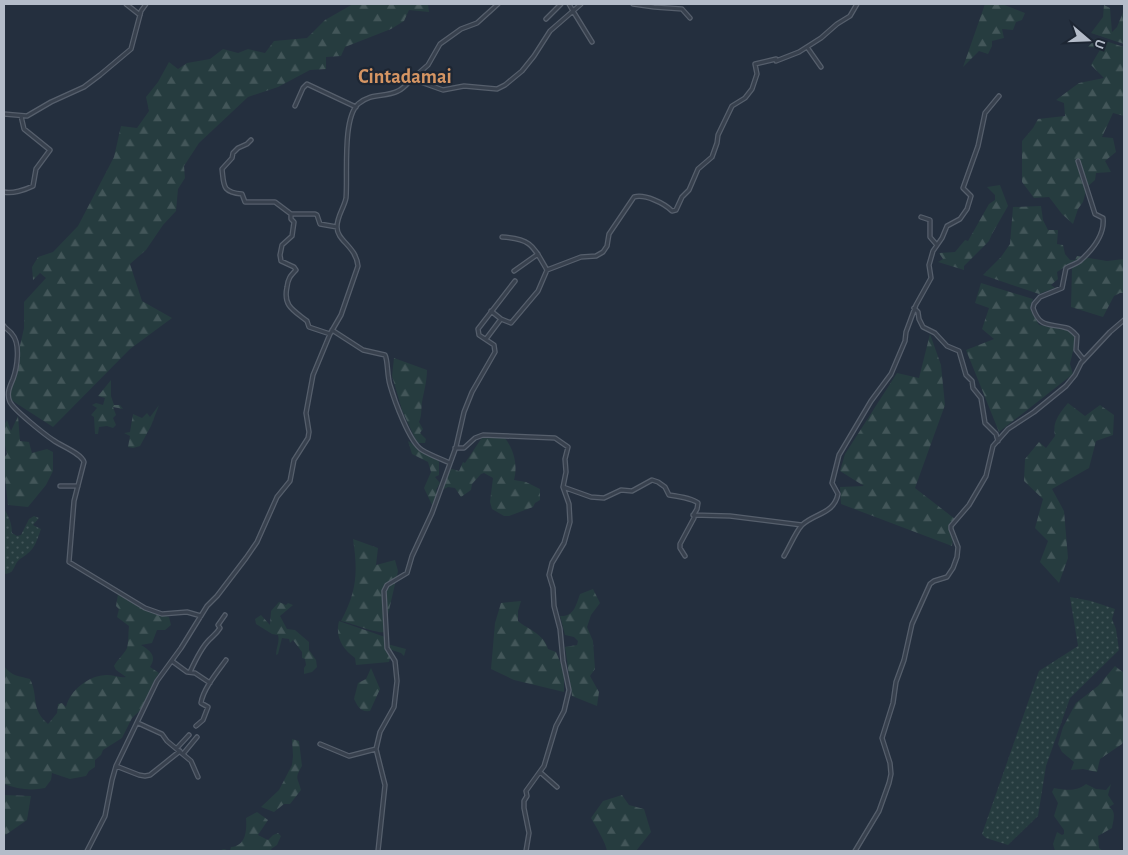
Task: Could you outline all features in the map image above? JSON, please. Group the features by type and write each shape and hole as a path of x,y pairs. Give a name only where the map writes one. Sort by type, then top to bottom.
{"street":[{"path":"126,4 140,15"},
{"path":"88,851 105,816 116,766 157,681 201,616 257,542 277,497 290,481 294,460 308,438 306,414 313,376 331,332 341,315 358,266 353,250 340,237 337,227 340,212 345,201 351,116 356,107 363,101 376,95 397,92 428,65 440,44 461,29 478,23 498,4"},
{"path":"546,18 561,4"},
{"path":"569,4 592,42"},
{"path":"412,79 443,90 464,86 497,90 522,71 550,31 581,4"},
{"path":"633,4 685,11 690,18"},
{"path":"491,310 511,323 538,291 548,270 580,257 596,256 603,252 607,246 609,234 634,197 649,198 664,204 672,211 676,211 682,197 689,190 698,169 712,157 718,135 732,106 745,98 752,89 756,74 755,65 799,52 850,16 857,4"},
{"path":"4,114 28,116 56,99 84,87 133,46 143,5"},
{"path":"807,47 822,67"},
{"path":"295,106 303,88 307,84 356,107"},
{"path":"784,556 802,525 832,508 835,502 838,494 832,483 839,455 871,400 891,374 905,341 906,331 914,308 931,278 929,265 936,244 942,238 947,226 960,218 968,207 971,196 963,188 979,144 984,115 999,96"},
{"path":"4,192 9,193 33,186 32,180 36,169 50,150 24,129 21,116"},
{"path":"251,140 233,153 232,158 222,170 225,189 242,194 245,202 275,202 291,214 315,214 320,224 337,227"},
{"path":"1078,161 1095,214 1103,218 1103,227 1098,240 1088,254 1079,262 1066,268 1062,288 1040,297 1033,308 1039,320 1050,326 1068,328 1077,336 1076,350 1084,360"},
{"path":"291,214 291,219 294,222 292,236 283,243 280,255 281,261 294,267 296,270 288,278 285,294 286,302 292,311 307,321 309,327 331,332 367,352 385,354 388,360 386,365 389,384 409,435 421,450 450,463"},
{"path":"921,217 930,220 930,237 936,244"},
{"path":"502,237 522,240 533,247 548,270"},
{"path":"514,271 538,254"},
{"path":"378,851 385,785 376,749 380,732 394,707 397,681 395,660 387,648 384,591 387,585 407,573 412,556 432,513 450,463 464,412 472,392 494,352 494,345 479,335 478,331 491,310 515,280"},
{"path":"914,308 918,312 923,327 934,333 948,346 959,351 966,375 972,381 972,388 982,399 985,423 996,434 998,442"},
{"path":"486,339 501,318"},
{"path":"855,851 879,811 889,784 891,774 890,762 882,742 882,733 893,703 896,682 904,660 916,612 930,584 947,577 957,557 958,547 951,526 968,505 986,476 992,449 1008,429 1034,412 1066,386 1084,360 1124,320"},
{"path":"4,326 12,334 16,343 14,374 8,394 9,402 18,412 52,440 82,458 84,462 74,501 69,562 145,608 162,614 187,612 201,616"},
{"path":"455,448 464,448 480,436 557,438 568,447 563,487 569,504 570,522 564,543 552,563 549,575 553,588 554,606 560,629 563,661 569,690 563,714 556,726 540,772 527,789 527,796 524,801 529,833 526,851"},
{"path":"563,487 591,497 604,498 621,490 632,491 650,480 666,488 668,495 680,496 698,502 694,518 680,544 680,548 685,556"},
{"path":"60,486 78,486"},
{"path":"694,515 730,516 802,525"},
{"path":"190,672 201,651 218,632 220,628 218,625 225,615"},
{"path":"196,726 207,711 208,706 201,702 202,697 226,660"},
{"path":"172,661 210,684"},
{"path":"138,723 162,734 191,761 198,777"},
{"path":"180,751 189,735"},
{"path":"116,766 145,776 197,737"},
{"path":"320,744 349,756 376,749"},
{"path":"540,772 556,787"}],"green space":[{"path":"353,4 428,4 429,12 409,10 404,21 391,29 345,47 341,56 326,57 326,69 310,70 278,87 248,97 199,143 184,166 185,178 178,189 176,211 163,225 146,250 130,264 142,301 172,318 130,349 53,427 8,398 24,328 24,302 46,278 40,273 33,280 32,267 38,257 53,252 78,226 114,157 121,126 137,128 149,111 146,97 158,82 169,62 178,69 187,63 210,59 223,49 238,53 248,49 265,53 274,41 307,38 325,20"},
{"path":"985,4 1002,4 1025,13 1022,20 1016,22 1013,30 1002,29 1004,38 992,41 988,54 979,51 963,67"},
{"path":"1104,5 1110,8 1112,32 1117,27 1124,10 1124,44 1091,33 1103,17"},
{"path":"1096,38 1124,47 1124,116 1113,113 1102,137 1113,138 1116,152 1105,161 1111,172 1096,173 1095,180 1087,187 1083,202 1078,209 1073,224 1062,214 1049,197 1034,198 1022,182 1022,141 1038,119 1065,116 1064,103 1056,100 1079,83 1104,78 1091,65 1101,48 1088,47"},
{"path":"1000,185 1008,206 989,241 964,266 964,270 938,262 943,259 939,253 955,252 965,240 968,241 989,204 995,200 995,195 987,187"},
{"path":"1041,206 1043,220 1048,230 1058,230 1057,244 1063,245 1065,254 1070,260 1075,260 1077,256 1107,261 1124,259 1124,293 1114,296 1103,317 1071,307 1072,268 1074,261 1057,272 1058,279 1051,285 1055,288 1039,294 983,275 1001,257 1010,244 1013,207"},
{"path":"981,283 1033,299 1030,308 1039,325 1068,330 1076,338 1070,364 1073,374 999,432 966,350 994,339 982,329 989,308 975,303"},
{"path":"930,334 941,365 945,405 915,488 955,519 952,546 841,504 840,487 864,486 840,471 845,454 897,373 919,378"},
{"path":"394,358 427,370 419,422 423,429 420,433 426,439 425,443 417,443 402,410 392,376"},
{"path":"111,380 111,396 114,405 120,405 123,409 113,407 116,415 113,418 116,425 113,428 107,426 99,427 98,434 95,434 94,417 91,415 97,408 92,405 96,403 103,405 105,398 98,396"},
{"path":"1068,403 1085,416 1100,405 1114,415 1113,435 1096,441 1089,468 1052,489 1064,511 1068,558 1059,583 1040,562 1048,541 1035,528 1043,499 1024,481 1025,459 1039,442 1046,448 1055,436 1054,426 1057,418"},
{"path":"159,405 151,426 140,446 128,447 130,436 124,433 130,432 133,414 142,418 147,413 150,417"},
{"path":"18,416 20,441 29,442 32,453 47,449 53,452 53,471 46,485 28,507 8,505 4,479 4,458 7,454 4,428 7,420 11,431"},
{"path":"483,436 504,437 513,452 515,463 514,480 526,482 540,489 540,500 533,507 509,516 504,516 492,509 490,502 493,478 484,473 472,484 471,490 461,497 455,488 448,487 442,490 449,468 459,471 463,462 465,463"},
{"path":"408,441 439,460 439,475 435,477 440,483 436,490 438,495 432,505 424,488 431,472 428,462 412,454"},
{"path":"4,509 10,520 12,533 17,536 21,535 29,519 34,516 39,518 33,525 41,529 36,543 30,552 18,561 14,569 7,574 4,574"},
{"path":"353,539 378,548 376,565 395,560 398,571 384,632 341,621 350,600 355,581"},
{"path":"593,589 600,603 591,615 587,627 593,641 595,669 590,676 599,692 597,706 572,696 565,647 577,645 578,641 574,637 565,635 560,616 568,615 571,612 576,606 580,594"},
{"path":"118,594 151,612 169,617 171,625 165,630 157,630 152,643 141,645 152,654 153,660 150,667 159,673 145,706 132,718 122,738 103,750 101,755 95,760 95,767 86,776 70,779 52,773 51,780 45,788 40,789 24,789 4,784 4,666 12,674 30,679 39,713 48,724 57,713 58,704 62,703 66,707 76,689 87,681 107,675 126,677 116,670 114,666 128,645 129,626 117,617 119,609 116,606"},
{"path":"1070,597 1091,601 1115,609 1112,619 1116,629 1119,650 1070,698 1046,766 1038,816 1008,845 986,838 982,834 1039,671 1078,646"},
{"path":"521,601 518,621 540,636 548,649 556,652 564,671 564,692 514,680 491,669 495,623 501,603"},
{"path":"279,602 293,605 280,616 287,629 295,630 309,642 309,650 316,660 317,667 312,672 304,674 305,659 302,658 302,652 293,640 290,643 289,639 282,638 278,654 276,655 278,635 272,634 256,624 255,619 261,615 270,625 271,611"},
{"path":"339,621 388,638 387,644 406,649 404,656 392,650 389,662 356,665 355,658 346,651 339,637"},
{"path":"1115,666 1124,673 1124,740 1122,744 1100,759 1097,772 1083,769 1071,770 1074,762 1062,752 1058,744 1063,727 1076,703 1098,686"},
{"path":"371,668 380,689 370,711 364,711 354,699 358,683 366,679"},
{"path":"292,739 299,741 302,766 297,778 301,790 290,804 284,804 274,812 261,807 279,790 292,765"},
{"path":"1086,784 1096,789 1106,790 1111,784 1108,795 1114,804 1109,807 1113,811 1114,819 1112,828 1098,836 1099,848 1103,851 1055,851 1053,844 1057,832 1062,835 1064,830 1054,816 1058,803 1052,792 1054,788 1075,789"},
{"path":"4,795 31,796 27,820 4,836"},
{"path":"622,795 629,805 644,809 651,832 636,851 607,851 603,839 591,818 603,801"},
{"path":"257,812 268,820 258,835 268,840 278,833 281,836 277,845 271,849 272,851 230,851 231,847 243,841 246,832 246,818"}],"district":[{"name":"Cintadamai","path":"405,77"}]}
